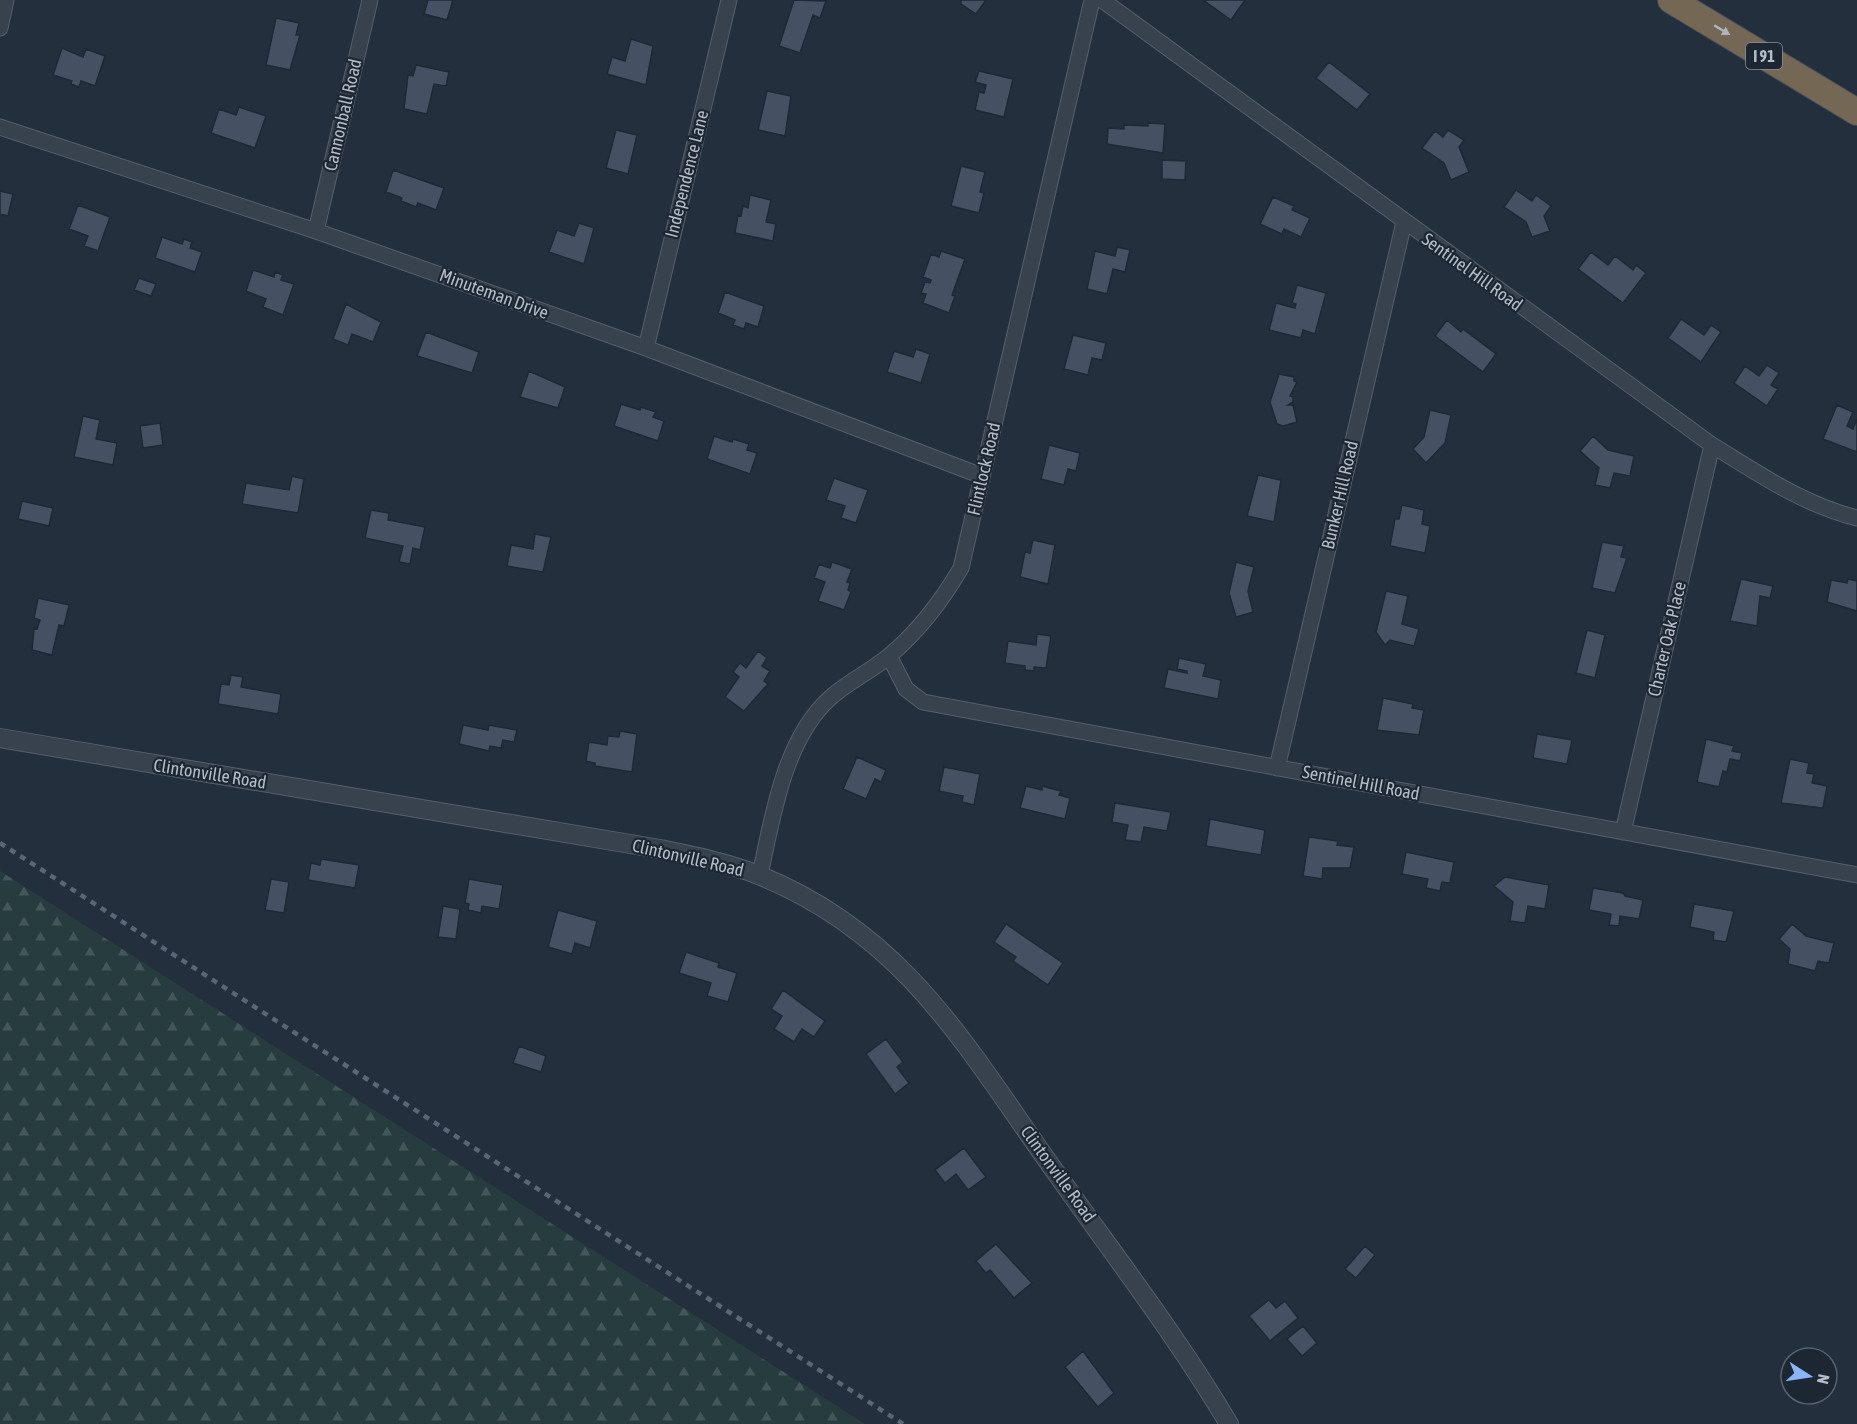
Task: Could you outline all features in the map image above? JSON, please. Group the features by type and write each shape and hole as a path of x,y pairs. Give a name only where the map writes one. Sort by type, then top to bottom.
{"highway":[{"name":"I 91","path":"1671,0 1857,112"}],"street":[{"path":"0,28 6,0"},
{"name":"Cannonball Road","path":"316,231 370,0"},
{"name":"Independence Lane","path":"646,348 729,0"},
{"name":"Flintlock Road","path":"760,875 778,790 799,740 828,699 889,656 939,606 961,568 1092,0"},
{"name":"Sentinel Hill Road","path":"1102,0 1712,445 1789,493 1820,508 1857,518"},
{"name":"Minuteman Drive","path":"0,127 316,231 646,348 982,476"},
{"name":"Bunker Hill Road","path":"1277,768 1404,222"},
{"name":"Charter Oak Place","path":"1623,832 1712,445"},
{"name":"Sentinel Hill Road","path":"889,656 906,689 923,702 1857,875"},
{"name":"Clintonville Road","path":"0,738 705,858 760,875 842,918 880,948 941,1010 1164,1322 1229,1424"}],"green space":[{"path":"0,871 865,1424 0,1424"}],"building":[{"path":"428,0 453,0 447,20 424,14"},
{"path":"794,0 826,1 820,18 813,15 800,53 779,46"},
{"path":"961,0 986,0 976,14 961,4"},
{"path":"1203,0 1245,0 1231,20"},
{"path":"276,18 299,23 296,35 300,35 290,70 266,65"},
{"path":"631,39 653,46 646,85 607,74 612,57 625,61"},
{"path":"62,48 83,57 86,49 105,56 95,86 81,81 79,87 71,84 72,81 53,75"},
{"path":"1329,62 1370,94 1357,110 1316,78"},
{"path":"416,65 449,72 446,86 434,84 427,114 404,109 408,75 413,76"},
{"path":"979,71 1013,79 1004,117 975,110 979,92 984,93 986,85 975,82"},
{"path":"767,91 791,96 785,136 758,130"},
{"path":"239,107 266,116 255,148 211,133 219,109 236,115"},
{"path":"1148,123 1165,124 1163,153 1107,144 1108,128 1124,129 1124,125 1148,126"},
{"path":"616,130 637,135 628,174 606,168"},
{"path":"1448,130 1464,140 1459,147 1469,172 1451,180 1444,163 1422,148 1435,131 1443,137"},
{"path":"1162,160 1186,161 1185,180 1162,179"},
{"path":"961,166 985,172 980,192 984,193 979,213 951,206"},
{"path":"393,170 444,188 436,210 418,203 416,207 386,192"},
{"path":"1516,190 1532,201 1536,195 1551,206 1544,216 1550,231 1532,237 1526,222 1504,207"},
{"path":"0,191 13,194 8,216 0,214"},
{"path":"750,195 771,200 766,222 776,224 773,241 735,233 738,215 741,216 743,206 748,208"},
{"path":"1273,197 1294,206 1292,210 1310,218 1301,237 1284,229 1282,234 1260,224"},
{"path":"78,205 110,217 98,251 84,246 88,236 69,229"},
{"path":"579,223 594,228 584,264 549,252 557,230 574,236"},
{"path":"162,237 182,244 184,239 192,242 190,248 202,252 195,272 155,258"},
{"path":"1117,247 1130,250 1125,272 1113,269 1107,294 1087,289 1095,251 1115,256"},
{"path":"941,251 965,259 952,295 955,296 949,313 923,303 926,294 921,293 925,282 930,283 931,280 923,277 931,254 939,257"},
{"path":"1591,252 1608,265 1615,256 1633,270 1636,265 1646,273 1623,303 1578,269"},
{"path":"253,270 274,277 275,272 283,275 281,280 294,284 283,315 263,307 266,299 246,291"},
{"path":"139,278 156,284 151,296 134,290"},
{"path":"1297,285 1326,293 1315,334 1303,330 1301,338 1269,330 1276,303 1295,308 1296,304 1292,303"},
{"path":"725,292 764,306 758,327 746,323 744,329 733,325 735,320 718,313"},
{"path":"346,304 381,322 373,342 352,334 348,345 333,339"},
{"path":"1681,319 1704,335 1711,325 1721,332 1701,362 1668,338"},
{"path":"1447,320 1461,332 1463,329 1496,354 1483,372 1435,336"},
{"path":"426,332 479,352 472,373 417,356"},
{"path":"1073,335 1106,343 1102,360 1092,358 1088,375 1064,369"},
{"path":"916,349 930,354 921,383 887,372 894,351 913,357"},
{"path":"1767,365 1779,373 1771,385 1778,389 1767,406 1734,383 1745,366 1759,376"},
{"path":"529,371 565,387 558,408 520,397"},
{"path":"1279,374 1294,377 1294,381 1297,382 1290,396 1293,397 1293,402 1288,405 1293,405 1297,422 1283,426 1277,424 1270,402"},
{"path":"621,404 656,412 653,417 664,421 658,441 614,426"},
{"path":"1837,405 1853,412 1847,426 1853,429 1857,419 1857,452 1823,439"},
{"path":"1430,410 1451,415 1445,443 1426,463 1413,449 1424,437"},
{"path":"83,416 100,420 96,439 117,443 113,465 74,457"},
{"path":"160,423 163,445 143,448 140,426"},
{"path":"714,436 732,442 733,439 749,444 747,450 757,453 750,474 707,459"},
{"path":"1593,436 1608,450 1634,456 1630,476 1614,473 1610,488 1595,485 1599,468 1580,451"},
{"path":"1049,445 1080,453 1076,471 1068,469 1064,485 1041,479"},
{"path":"1258,475 1281,480 1274,522 1247,516"},
{"path":"292,476 304,479 298,513 242,504 246,483 289,490"},
{"path":"834,478 868,490 856,523 841,518 845,506 826,500"},
{"path":"22,501 53,508 49,526 18,519"},
{"path":"1402,505 1424,510 1422,524 1430,526 1425,553 1390,546 1395,519 1399,519"},
{"path":"371,510 389,513 388,520 425,527 420,550 413,548 410,564 399,562 403,546 365,538"},
{"path":"535,534 551,537 543,572 507,566 511,545 533,549"},
{"path":"1033,540 1055,545 1048,584 1020,577 1025,552 1030,553"},
{"path":"1602,542 1624,546 1621,557 1627,558 1615,593 1592,588"},
{"path":"832,562 852,569 847,582 850,583 848,590 851,592 844,610 818,601 825,582 814,578 819,564 830,568"},
{"path":"1236,562 1254,567 1248,591 1253,612 1236,617 1229,593"},
{"path":"1741,579 1773,586 1770,598 1760,596 1757,626 1730,621"},
{"path":"1848,579 1857,581 1857,611 1827,602 1831,580 1847,583"},
{"path":"1386,591 1408,596 1402,624 1419,629 1414,646 1390,640 1385,645 1376,632"},
{"path":"38,598 69,605 64,626 59,625 52,655 32,650 34,628 37,629 40,620 34,618"},
{"path":"1587,630 1605,635 1595,678 1576,673"},
{"path":"1037,634 1051,636 1046,668 1034,667 1034,671 1025,670 1025,666 1005,663 1008,641 1036,645"},
{"path":"758,651 767,658 762,666 770,671 764,681 768,684 744,711 725,697 739,677 733,672 740,663 746,668"},
{"path":"1179,658 1206,664 1203,676 1221,680 1218,699 1164,688 1168,669 1187,673 1187,671 1177,669"},
{"path":"231,675 243,677 241,687 281,694 278,714 218,704 221,684 229,685"},
{"path":"1383,698 1413,704 1412,708 1424,710 1419,735 1377,730"},
{"path":"463,725 488,730 489,725 517,730 514,742 503,740 501,748 490,746 489,751 459,744"},
{"path":"620,731 637,734 632,772 595,766 595,763 586,761 589,742 607,745 608,736 619,737"},
{"path":"1537,734 1572,740 1567,764 1533,758"},
{"path":"1706,739 1734,746 1732,751 1742,753 1740,761 1730,759 1727,772 1723,771 1719,787 1697,782"},
{"path":"857,757 886,770 881,782 875,779 866,799 843,789"},
{"path":"1790,759 1809,763 1807,773 1814,774 1812,783 1827,786 1823,808 1781,803"},
{"path":"944,767 980,774 974,805 962,802 963,796 939,791"},
{"path":"1026,786 1042,790 1042,786 1061,791 1059,795 1070,798 1065,819 1020,808"},
{"path":"1115,803 1171,812 1167,831 1144,827 1141,842 1125,840 1128,825 1112,822"},
{"path":"1210,819 1265,830 1261,855 1206,846"},
{"path":"1309,837 1338,841 1337,845 1354,847 1350,868 1323,868 1322,879 1303,876"},
{"path":"1406,852 1454,862 1450,883 1442,882 1440,891 1426,888 1428,879 1402,874"},
{"path":"321,859 359,865 355,888 308,880 311,863 320,865"},
{"path":"1505,877 1549,885 1545,909 1528,906 1525,923 1510,921 1513,902 1494,886"},
{"path":"271,879 289,882 284,913 265,910"},
{"path":"469,879 503,885 499,909 482,906 481,913 468,910 469,904 465,903"},
{"path":"1593,888 1623,893 1625,896 1643,900 1639,919 1620,916 1619,926 1609,925 1611,914 1589,910"},
{"path":"1694,904 1734,911 1726,942 1713,940 1714,932 1690,927"},
{"path":"443,906 460,909 456,939 438,937"},
{"path":"558,910 597,921 590,948 575,943 572,954 548,947"},
{"path":"1006,924 1063,963 1048,985 1013,961 1016,957 994,942"},
{"path":"1792,924 1806,936 1834,943 1829,963 1818,961 1815,971 1788,964 1790,949 1779,939"},
{"path":"686,952 719,963 718,967 737,973 728,1002 707,996 711,983 679,973"},
{"path":"783,990 825,1021 814,1037 802,1029 794,1042 774,1029 782,1016 771,1009"},
{"path":"886,1039 903,1062 897,1067 909,1083 895,1094 866,1054"},
{"path":"519,1046 546,1056 541,1072 513,1063"},
{"path":"964,1148 986,1177 968,1190 956,1174 945,1183 935,1170"},
{"path":"996,1244 1032,1283 1014,1298 990,1270 986,1273 976,1261"},
{"path":"1365,1246 1375,1255 1356,1278 1345,1269"},
{"path":"1269,1300 1276,1308 1285,1301 1298,1318 1270,1341 1249,1316"},
{"path":"1303,1326 1317,1343 1302,1356 1287,1339"},
{"path":"1083,1351 1114,1393 1098,1407 1065,1367"}],"railway":[{"path":"0,843 903,1424"}]}
